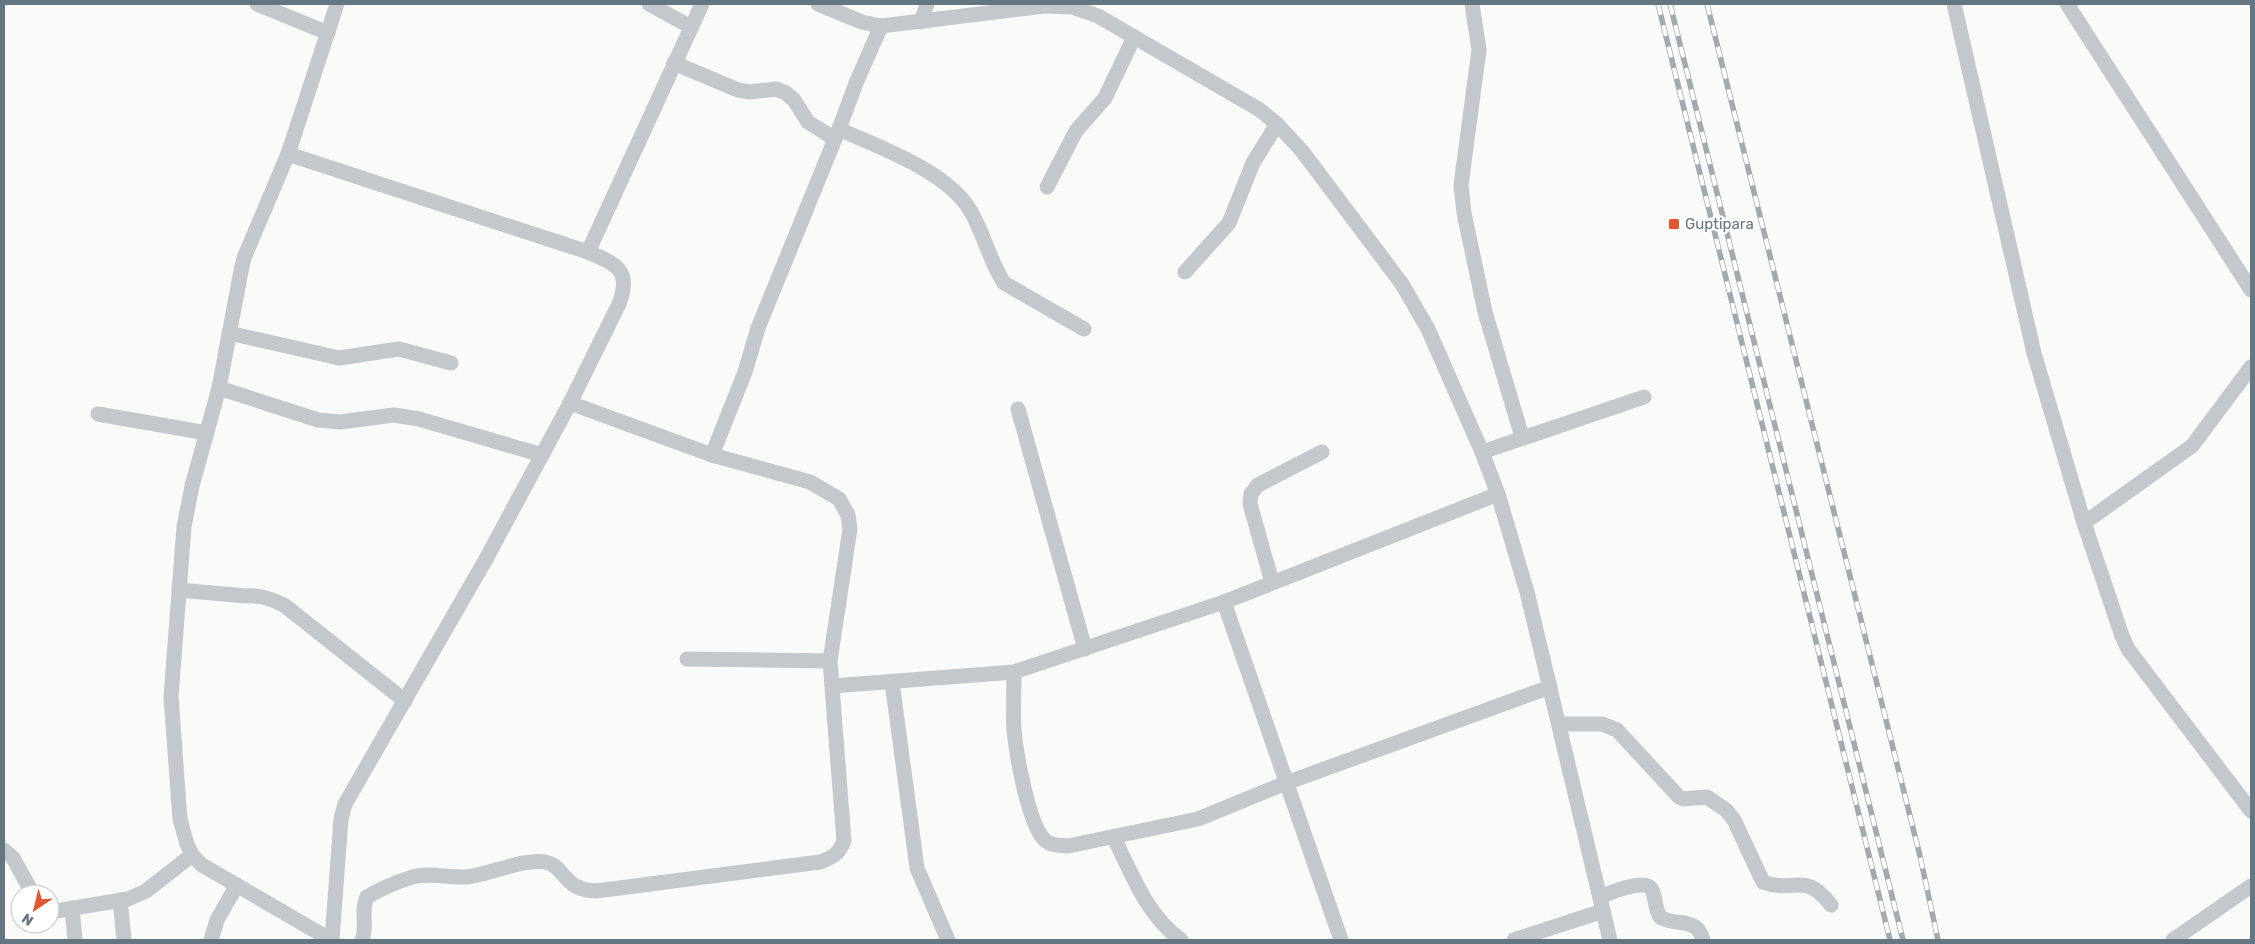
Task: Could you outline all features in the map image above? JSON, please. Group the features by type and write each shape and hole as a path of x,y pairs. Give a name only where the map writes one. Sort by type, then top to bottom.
{"street":[{"path":"257,4 328,33"},
{"path":"288,154 588,252 608,261 619,269 624,278 624,292 542,455 463,602 345,804 341,819 332,940 202,864 192,855 180,819 171,697 187,505 219,388 244,258 288,154 337,4"},
{"path":"649,4 691,27"},
{"path":"588,252 702,4"},
{"path":"818,4 862,22 881,26 1045,6 1072,7 1098,16"},
{"path":"922,22 928,4"},
{"path":"1084,4 1098,16 1260,110 1277,124 1302,151 1402,284 1417,308 1482,452 1498,494 1527,592 1610,940"},
{"path":"1472,4 1479,50 1461,185 1464,213 1485,312 1522,437"},
{"path":"1954,4 2034,353 2084,523 2128,648 2251,811"},
{"path":"2067,4 2251,290"},
{"path":"712,455 745,372 758,328 856,83 881,26"},
{"path":"1047,187 1076,131 1105,98 1134,37"},
{"path":"674,63 738,90 750,92 776,89 786,93 794,100 808,122 933,174 949,185 971,211 997,272 1004,283 1084,330"},
{"path":"1185,272 1229,223 1253,163 1277,124"},
{"path":"229,333 339,358 399,349 451,363"},
{"path":"2084,523 2192,446 2251,367"},
{"path":"219,388 318,420 340,422 394,415 419,419 542,455"},
{"path":"1482,452 1644,397"},
{"path":"362,940 364,926 363,905 367,897 412,877 423,875 466,877 534,862 546,862 557,870 572,886 585,891 596,891 820,862 833,857 840,851 844,841 830,661 850,529 848,515 839,499 810,482 712,455 570,402"},
{"path":"1018,409 1085,649"},
{"path":"98,414 207,433"},
{"path":"1272,582 1250,504 1251,494 1258,485 1322,452"},
{"path":"832,686 1014,672 1224,602 1498,494"},
{"path":"179,590 246,596 257,595 270,598 284,605 405,700"},
{"path":"1224,602 1341,940"},
{"path":"687,659 830,661"},
{"path":"1014,672 1014,730 1033,821 1045,841 1053,845 1068,846 1198,820 1286,783 1550,687"},
{"path":"892,682 917,868 948,940"},
{"path":"1560,724 1602,724 1617,730 1679,798 1707,796 1726,810 1734,820 1763,882 1770,885 1810,885 1820,890 1831,905"},
{"path":"1114,838 1151,910 1162,925 1181,940"},
{"path":"4,850 13,858 27,884"},
{"path":"60,910 128,899 146,891 192,855"},
{"path":"1514,940 1601,904 1637,884 1648,886 1652,889 1660,917 1669,921 1686,922 1696,926 1703,940"},
{"path":"211,940 217,920 237,885"},
{"path":"2174,940 2251,886"},
{"path":"120,900 124,940"},
{"path":"72,908 75,940"}],"railway":[{"path":"1658,4 1890,940"},
{"path":"1670,4 1903,940"},
{"path":"1707,4 1920,856 1938,940"}],"place":[{"name":"Guptipara","path":"1674,224"}]}
